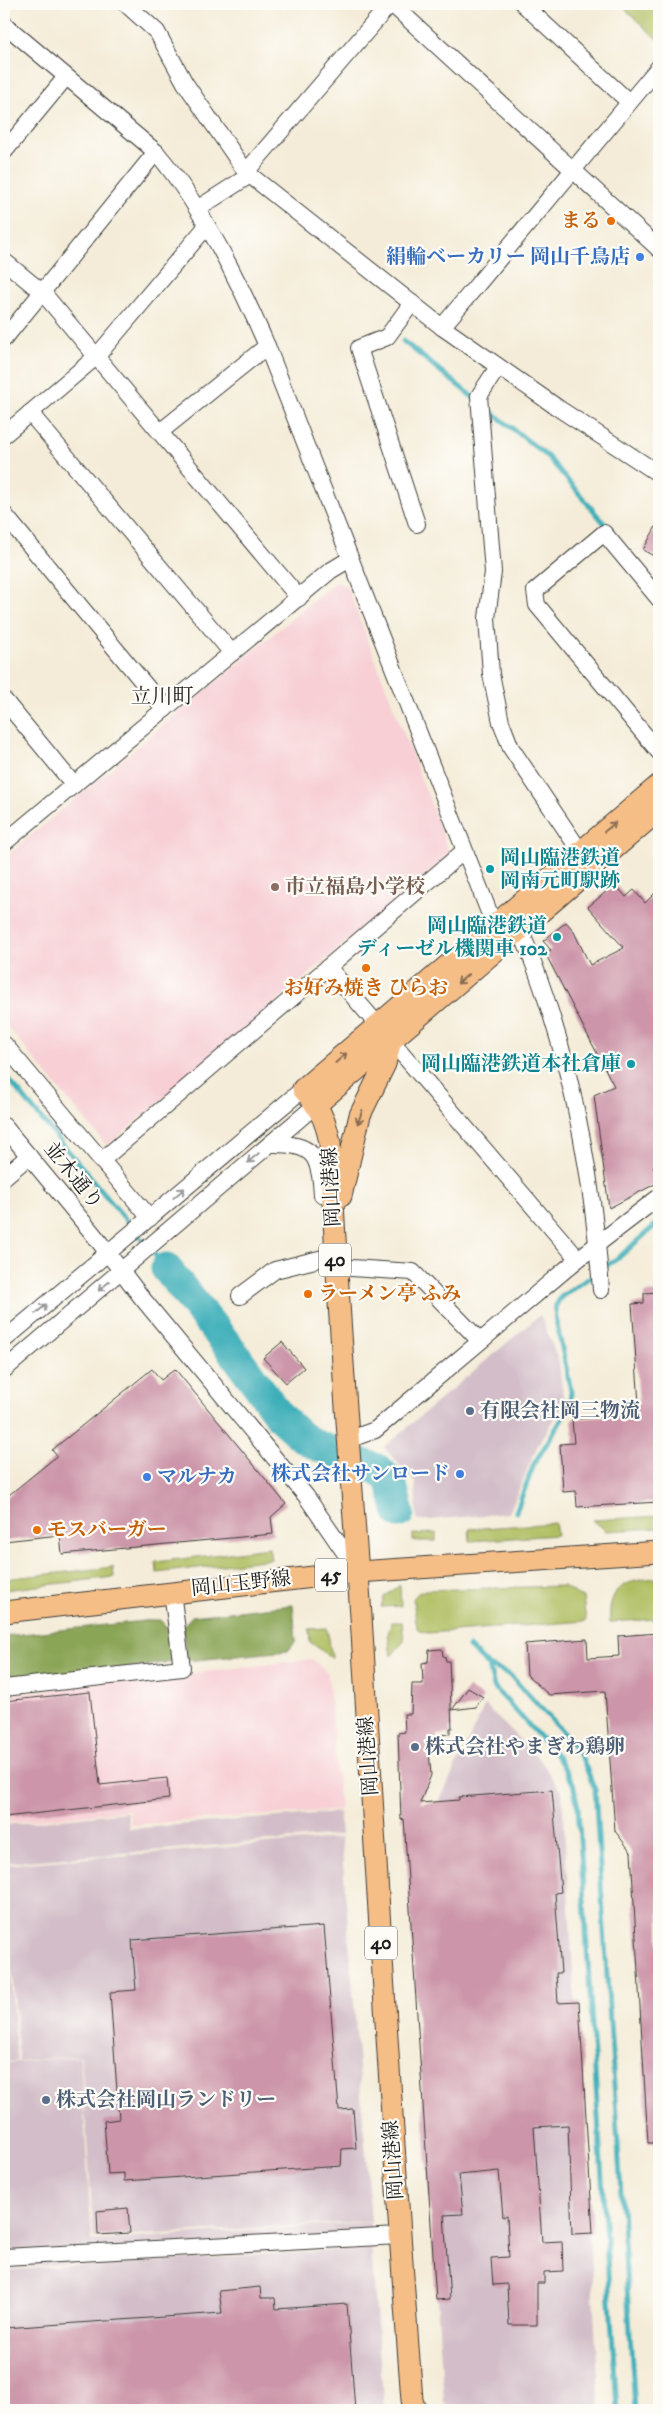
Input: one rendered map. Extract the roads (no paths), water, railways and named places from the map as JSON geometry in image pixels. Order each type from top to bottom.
[{"type":"main road","points":[[385,1032],[502,945],[516,920],[586,860],[659,785]]},
{"type":"main road","points":[[586,860],[659,810]]},
{"type":"main road","points":[[310,1096],[385,1032],[494,926],[516,920]]},
{"type":"main road","name":"40","points":[[334,1233],[351,1146],[360,1115],[384,1064],[385,1032]]},
{"type":"main road","name":"岡山港線","points":[[310,1096],[327,1125],[330,1143],[335,1261],[358,1572],[399,2236],[412,2400],[415,2410]]},
{"type":"main road","name":"岡山玉野線","points":[[4,1612],[358,1572],[659,1552]]},
{"type":"street","points":[[126,4],[157,32],[185,83],[248,173],[442,327],[498,367],[659,474]]},
{"type":"street","points":[[524,4],[629,102]]},
{"type":"street","points":[[197,209],[248,173],[395,5],[659,249]]},
{"type":"street","points":[[4,24],[156,152],[173,172],[197,209],[252,310],[502,945]]},
{"type":"street","points":[[442,327],[659,67]]},
{"type":"street","points":[[4,152],[66,77]]},
{"type":"street","points":[[4,339],[156,152]]},
{"type":"street","points":[[4,435],[97,356],[206,227]]},
{"type":"street","points":[[4,261],[43,293],[299,598]]},
{"type":"street","points":[[412,303],[387,337],[359,348],[417,524]]},
{"type":"street","points":[[160,432],[267,346]]},
{"type":"street","points":[[498,367],[479,403],[492,572],[487,618],[491,674],[501,722],[511,748],[586,860]]},
{"type":"street","points":[[30,414],[232,653]]},
{"type":"street","points":[[4,514],[165,709]]},
{"type":"street","points":[[659,599],[604,533],[535,592],[537,605],[659,752]]},
{"type":"street","points":[[4,843],[330,572],[350,559]]},
{"type":"street","points":[[4,700],[74,785]]},
{"type":"street","points":[[101,1161],[464,852]]},
{"type":"street","points":[[516,920],[554,1021],[566,1063],[589,1171],[601,1290]]},
{"type":"street","points":[[328,967],[578,1259]]},
{"type":"street","points":[[4,1044],[101,1161],[146,1222]]},
{"type":"street","points":[[4,1370],[270,1144],[310,1096]]},
{"type":"street","points":[[4,1340],[127,1237],[310,1096]]},
{"type":"street","name":"並木通り","points":[[4,1126],[121,1272],[306,1496],[358,1572]]},
{"type":"street","points":[[270,1144],[285,1144],[300,1148],[312,1154],[317,1160],[321,1169],[322,1202],[334,1233]]},
{"type":"street","points":[[4,1177],[29,1156]]},
{"type":"street","points":[[348,1440],[375,1430],[578,1259],[598,1251],[659,1197]]},
{"type":"street","points":[[240,1296],[275,1270],[335,1261],[413,1272],[480,1341]]},
{"type":"street","points":[[4,1688],[182,1668],[172,1592]]},
{"type":"street","points":[[4,2257],[399,2236]]},
{"type":"waterway","points":[[403,341],[475,399]]},
{"type":"waterway","points":[[483,405],[548,457],[610,530]]},
{"type":"waterway","points":[[654,863],[659,873]]},
{"type":"waterway","points":[[4,1074],[166,1268]]},
{"type":"waterway","points":[[516,1512],[534,1464],[570,1406],[571,1391],[555,1307],[561,1297],[618,1258],[659,1222]]},
{"type":"waterway","points":[[166,1268],[234,1353],[281,1418],[302,1437],[318,1446],[379,1470],[391,1482],[399,1513]]},
{"type":"waterway","points":[[469,1647],[489,1666],[494,1687],[557,1756],[573,1783],[578,1808],[617,2410]]},
{"type":"waterway","points":[[489,1666],[509,1674],[564,1733],[583,1760],[595,1790],[635,2410]]},
{"type":"place","name":"まる","points":[[611,221]]},
{"type":"place","name":"絹輪ベーカリー 岡山千鳥店","points":[[640,257]]},
{"type":"place","name":"岡山臨港鉄道 岡南元町駅跡","points":[[490,869]]},
{"type":"place","name":"市立福島小学校","points":[[275,887]]},
{"type":"place","name":"岡山臨港鉄道 ディーゼル機関車 102","points":[[557,937]]},
{"type":"place","name":"お好み焼き ひらお","points":[[366,968]]},
{"type":"place","name":"岡山臨港鉄道本社倉庫","points":[[631,1064]]},
{"type":"place","name":"ラーメン亭 ふみ","points":[[308,1294]]},
{"type":"place","name":"有限会社岡三物流","points":[[470,1411]]},
{"type":"place","name":"株式会社サンロード","points":[[460,1474]]},
{"type":"place","name":"マルナカ","points":[[147,1477]]},
{"type":"place","name":"モスバーガー","points":[[37,1530]]},
{"type":"place","name":"株式会社やまぎわ鶏卵","points":[[415,1747]]},
{"type":"place","name":"株式会社岡山ランドリー","points":[[46,2100]]},
{"type":"district","name":"立川町","points":[[162,697]]}]
